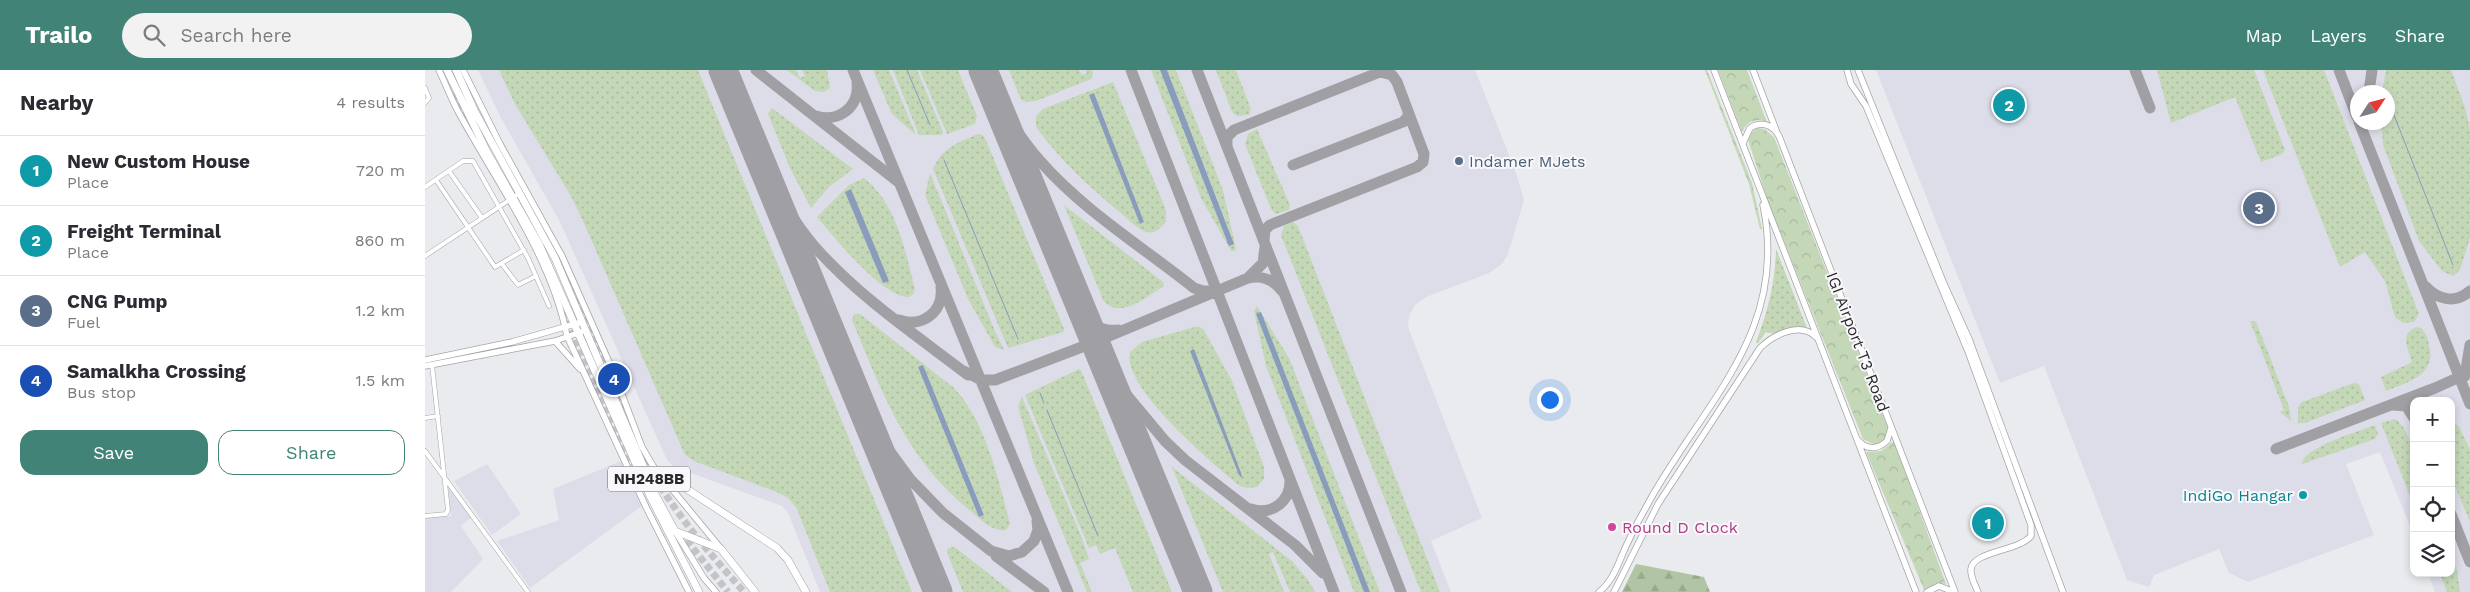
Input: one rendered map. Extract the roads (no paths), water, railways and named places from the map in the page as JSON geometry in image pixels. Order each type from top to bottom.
[{"type":"highway","name":"NH248BB","points":[[447,70],[510,198],[539,244],[577,334],[651,498],[699,592]]},
{"type":"highway","name":"NH248BB","points":[[456,70],[475,112],[555,258],[656,496],[675,531]]},
{"type":"highway","points":[[676,482],[745,525],[777,548],[788,560],[807,592]]},
{"type":"highway","points":[[675,531],[723,552],[755,592]]},
{"type":"main road","points":[[439,70],[458,113],[510,198],[531,241],[563,316],[567,336],[646,507],[689,592]]},
{"type":"main road","points":[[463,70],[500,144],[562,256],[613,371],[642,447],[653,466],[723,552]]},
{"type":"main road","points":[[1714,70],[1916,592]]},
{"type":"main road","points":[[1753,70],[1779,136]]},
{"type":"main road","points":[[1847,70],[1851,84],[1861,98],[1969,354],[2031,525],[2031,536],[2021,545],[1978,558],[1973,564],[1971,571],[1978,592]]},
{"type":"main road","points":[[1857,70],[1861,98]]},
{"type":"main road","points":[[1857,70],[1944,284],[1969,338],[2063,592]]},
{"type":"main road","points":[[1745,150],[1744,138],[1746,133],[1755,125],[1760,124],[1771,127],[1779,136]]},
{"type":"main road","name":"IGI Airport T3 Road","points":[[1779,136],[1954,592]]},
{"type":"main road","points":[[1599,592],[1610,580],[1650,500],[1737,364],[1753,332],[1763,300],[1769,261],[1767,223],[1759,188]]},
{"type":"main road","points":[[425,360],[512,342],[582,322]]},
{"type":"main road","points":[[425,366],[555,341],[585,330]]},
{"type":"main road","points":[[1614,592],[1658,504],[1760,348],[1787,332],[1799,330],[1808,331],[1819,342]]},
{"type":"main road","points":[[555,341],[589,381]]},
{"type":"main road","points":[[1856,437],[1864,446],[1877,448],[1882,446],[1890,436],[1890,424]]},
{"type":"main road","points":[[675,531],[704,578],[716,592]]},
{"type":"main road","points":[[1927,592],[1939,586],[1954,592]]},
{"type":"street","points":[[425,88],[429,98],[425,104]]},
{"type":"street","points":[[425,187],[463,161],[472,160],[524,250],[549,306]]},
{"type":"street","points":[[449,171],[482,218]]},
{"type":"street","points":[[436,180],[495,267],[524,250]]},
{"type":"street","points":[[425,256],[520,192]]},
{"type":"street","points":[[502,264],[518,285],[537,276]]},
{"type":"street","points":[[425,516],[448,512],[432,365]]},
{"type":"street","points":[[425,418],[438,416]]},
{"type":"street","points":[[425,451],[528,592]]},
{"type":"water","points":[[1160,70],[1167,70],[1234,244],[1229,246]]},
{"type":"water","points":[[1094,93],[1144,222],[1140,224],[1089,95]]},
{"type":"water","points":[[851,189],[889,281],[883,283],[845,192]]},
{"type":"water","points":[[1261,312],[1370,592],[1364,592],[1256,314]]},
{"type":"water","points":[[1194,349],[1242,478],[1239,475],[1190,351]]},
{"type":"water","points":[[923,365],[984,515],[979,517],[918,367]]},
{"type":"waterway","points":[[907,70],[930,125]]},
{"type":"waterway","points":[[2395,118],[2453,265]]},
{"type":"waterway","points":[[944,160],[1018,339]]},
{"type":"waterway","points":[[1040,393],[1044,403]]},
{"type":"waterway","points":[[1047,410],[1098,536]]},
{"type":"tunnel","points":[[455,93],[477,137]]},
{"type":"tunnel","points":[[540,223],[557,256]]},
{"type":"tunnel","points":[[567,279],[634,432]]},
{"type":"tunnel","points":[[559,301],[634,472],[644,486]]},
{"type":"tunnel","points":[[641,449],[661,488],[701,542],[744,592]]},
{"type":"tunnel","points":[[658,471],[676,482]]},
{"type":"tunnel","points":[[680,532],[728,592]]},
{"type":"place","name":"Freight Terminal","points":[[2009,105]]},
{"type":"place","name":"Indamer MJets","points":[[1459,161]]},
{"type":"place","name":"CNG Pump","points":[[2259,208]]},
{"type":"place","name":"Samalkha Crossing","points":[[614,379]]},
{"type":"place","name":"IndiGo Hangar","points":[[2303,495]]},
{"type":"place","name":"New Custom House","points":[[1988,523]]},
{"type":"place","name":"Round D Clock","points":[[1612,527]]}]
